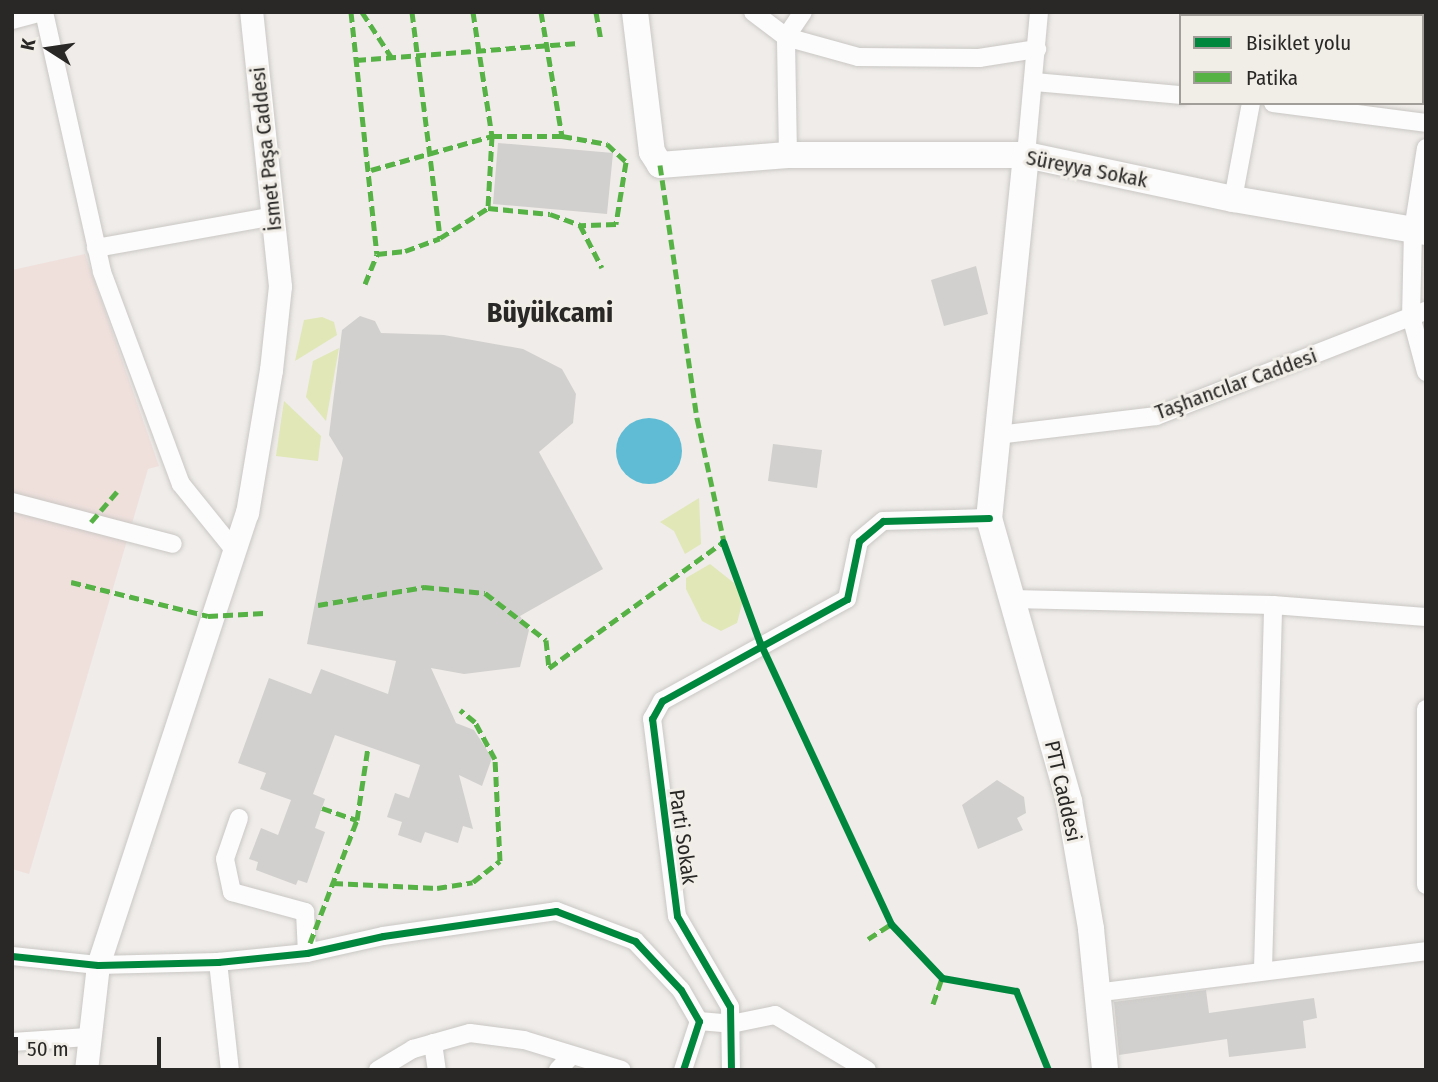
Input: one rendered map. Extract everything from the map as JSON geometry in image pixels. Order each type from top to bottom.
[{"type":"main road","name":"İsmet Paşa Caddesi","points":[[86,1070],[98,965],[235,551],[267,396],[280,286],[251,12]]},
{"type":"main road","name":"Süreyya Sokak","points":[[635,12],[652,152],[660,164],[788,155],[1026,155],[1233,200],[1420,231]]},
{"type":"main road","points":[[989,518],[1026,155]]},
{"type":"main road","name":"PTT Caddesi","points":[[989,518],[1069,801],[1091,929],[1095,993],[1105,1070]]},
{"type":"street","points":[[12,20],[43,12],[72,125],[96,248],[181,484],[235,551]]},
{"type":"street","points":[[753,12],[786,37],[858,57],[896,61],[1037,49]]},
{"type":"street","points":[[788,155],[786,37],[803,12]]},
{"type":"street","points":[[1026,155],[1040,12]]},
{"type":"street","points":[[1035,82],[1179,96]]},
{"type":"street","points":[[1233,200],[1251,105]]},
{"type":"street","points":[[1288,105],[1426,123]]},
{"type":"street","points":[[1426,148],[1418,314],[1426,372]]},
{"type":"street","points":[[96,248],[273,216]]},
{"type":"street","name":"Taşhancılar Caddesi","points":[[997,435],[1156,416],[1418,314]]},
{"type":"street","points":[[12,502],[173,544]]},
{"type":"street","name":"Parti Sokak","points":[[731,1016],[677,916],[652,719],[662,701],[847,599],[859,541],[883,522],[989,518]]},
{"type":"street","points":[[1012,599],[1273,605],[1426,617]]},
{"type":"street","points":[[1263,969],[1273,605]]},
{"type":"street","points":[[1426,709],[1426,886]]},
{"type":"street","points":[[239,818],[225,859],[232,892],[305,912],[307,953]]},
{"type":"street","points":[[12,956],[98,965],[218,962],[307,953],[383,936],[556,911],[635,941],[681,990],[699,1021],[683,1070]]},
{"type":"street","points":[[1095,993],[1263,969],[1426,951]]},
{"type":"street","points":[[218,962],[230,1070]]},
{"type":"street","points":[[699,1021],[731,1016],[775,1015],[867,1070]]},
{"type":"street","points":[[731,1016],[735,1066]]},
{"type":"street","points":[[378,1070],[433,1043],[470,1033],[524,1040],[571,1063],[622,1070]]},
{"type":"street","points":[[12,1042],[88,1037]]},
{"type":"street","points":[[433,1043],[437,1070]]},
{"type":"street","points":[[558,1070],[571,1063]]},
{"type":"shaded area","points":[[85,254],[159,466],[148,469],[29,874],[12,869],[12,270]]},
{"type":"green space","points":[[322,317],[334,322],[337,335],[295,361],[304,320]]},
{"type":"green space","points":[[339,348],[326,421],[306,397],[313,361]]},
{"type":"green space","points":[[284,401],[321,436],[318,461],[276,456]]},
{"type":"green space","points":[[699,498],[701,544],[685,554],[674,531],[660,522]]},
{"type":"green space","points":[[710,564],[734,583],[743,600],[737,623],[721,631],[702,621],[686,589],[686,578]]},
{"type":"water","points":[[649,418],[662,421],[672,428],[679,438],[682,451],[679,464],[672,474],[662,481],[649,484],[636,481],[626,474],[619,464],[616,451],[619,438],[626,428],[636,421]]},
{"type":"building","points":[[498,143],[613,153],[607,214],[493,204]]},
{"type":"building","points":[[976,266],[988,314],[944,326],[931,280]]},
{"type":"building","points":[[360,316],[375,321],[381,333],[444,335],[523,349],[562,369],[576,394],[573,423],[539,452],[603,569],[520,616],[529,630],[520,667],[464,674],[431,668],[456,723],[474,730],[492,758],[482,786],[459,775],[473,829],[463,826],[458,843],[425,832],[421,843],[398,835],[402,822],[387,817],[395,793],[409,798],[420,765],[335,735],[313,794],[325,799],[315,828],[325,832],[307,883],[298,880],[296,885],[256,870],[258,862],[249,859],[261,828],[278,835],[291,800],[260,789],[266,773],[238,763],[269,678],[311,694],[321,669],[388,694],[396,661],[307,644],[343,458],[329,435],[342,330]]},
{"type":"building","points":[[773,444],[822,450],[817,488],[768,481]]},
{"type":"building","points":[[997,780],[1024,797],[1026,813],[1017,818],[1023,830],[978,849],[962,805]]},
{"type":"building","points":[[1206,990],[1209,1013],[1314,998],[1317,1018],[1303,1021],[1306,1048],[1229,1057],[1227,1039],[1119,1055],[1114,1002]]},
{"type":"marked path","points":[[351,12],[377,254]]},
{"type":"marked path","points":[[362,12],[392,58]]},
{"type":"marked path","points":[[412,12],[440,238]]},
{"type":"marked path","points":[[473,12],[492,136],[488,208]]},
{"type":"marked path","points":[[541,12],[562,136],[607,144],[626,162],[616,224],[580,225]]},
{"type":"marked path","points":[[596,12],[601,40]]},
{"type":"marked path","points":[[356,60],[578,43]]},
{"type":"marked path","points":[[371,170],[492,136],[562,136]]},
{"type":"marked path","points":[[660,165],[697,418],[725,546]]},
{"type":"marked path","points":[[365,284],[377,254],[405,251],[440,238],[488,208],[550,214],[580,225],[602,268]]},
{"type":"marked path","points":[[91,522],[120,488]]},
{"type":"marked path","points":[[318,605],[424,587],[485,593],[546,640],[549,668],[723,542]]},
{"type":"marked path","points":[[71,582],[208,616],[264,613]]},
{"type":"marked path","points":[[333,883],[437,888],[473,882],[500,861],[495,759],[475,722],[460,710]]},
{"type":"marked path","points":[[310,943],[357,820],[368,747]]},
{"type":"marked path","points":[[322,808],[357,820]]},
{"type":"marked path","points":[[868,939],[891,924]]},
{"type":"marked path","points":[[933,1004],[942,978]]},
{"type":"cycle path","points":[[731,1070],[730,1007],[677,916],[652,719],[662,701],[847,599],[859,541],[883,521],[989,518]]},
{"type":"cycle path","points":[[723,542],[760,643],[891,924],[942,978],[1016,991],[1048,1070]]},
{"type":"cycle path","points":[[12,956],[98,965],[218,962],[307,953],[383,936],[556,911],[635,941],[681,990],[699,1021],[683,1070]]},
{"type":"district","name":"Büyükcami","points":[[550,313]]}]
